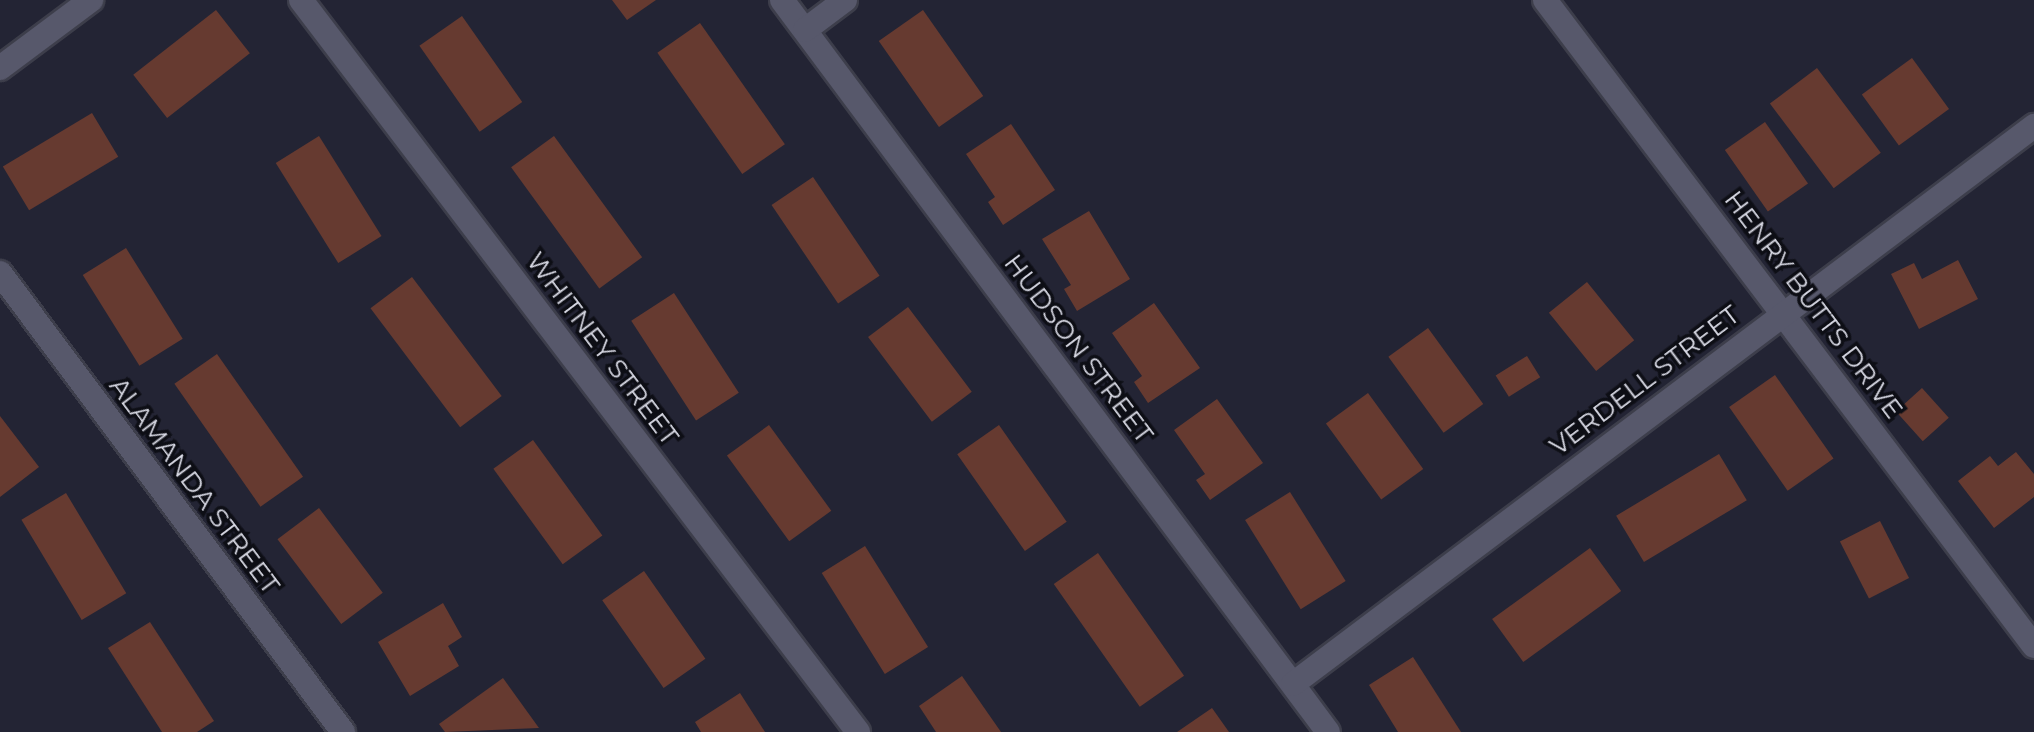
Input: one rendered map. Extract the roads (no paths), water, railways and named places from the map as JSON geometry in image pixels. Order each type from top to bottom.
[{"type":"street","points":[[0,68],[91,0]]},
{"type":"street","name":"WHITNEY STREET","points":[[301,0],[858,732]]},
{"type":"street","name":"HUDSON STREET","points":[[782,0],[1328,732]]},
{"type":"street","points":[[805,30],[845,0]]},
{"type":"street","name":"HENRY BUTTS DRIVE","points":[[1545,0],[1784,311],[2034,646]]},
{"type":"street","name":"VERDELL STREET","points":[[1293,684],[1784,311],[2034,126]]},
{"type":"street","name":"ALAMANDA STREET","points":[[0,273],[343,732]]}]
